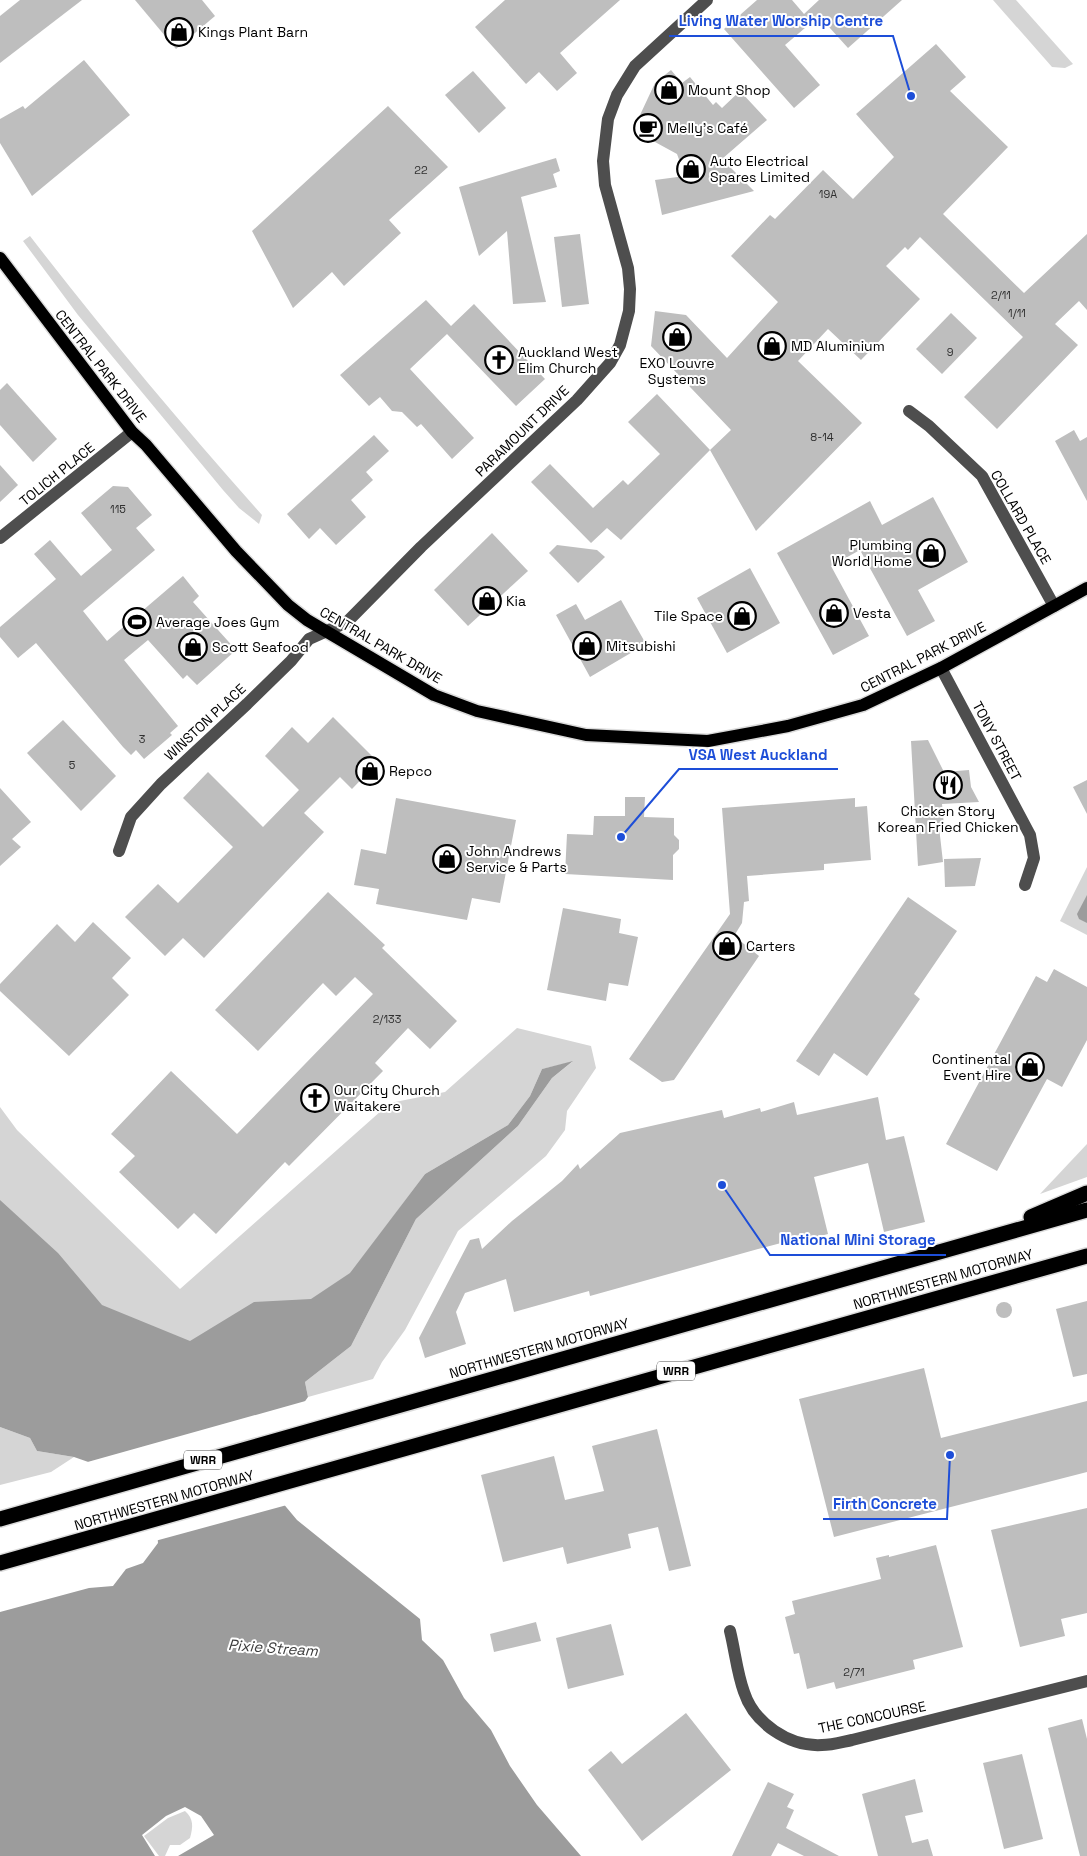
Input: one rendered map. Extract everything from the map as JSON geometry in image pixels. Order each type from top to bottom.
[{"type":"highway","points":[[970,1243],[1087,1193]]},
{"type":"highway","name":"NORTHWESTERN MOTORWAY","points":[[0,1519],[1087,1210]]},
{"type":"highway","name":"NORTHWESTERN MOTORWAY","points":[[0,1563],[1087,1256]]},
{"type":"main road","name":"CENTRAL PARK DRIVE","points":[[0,258],[132,432],[146,445],[236,551],[288,605],[307,620],[328,630],[434,694],[493,715],[586,735],[708,741],[788,726],[863,705],[941,668],[1087,588]]},
{"type":"street","name":"PARAMOUNT DRIVE","points":[[328,630],[347,622],[421,547],[578,400],[610,363],[620,345],[629,311],[630,289],[628,268],[605,185],[603,154],[608,119],[617,95],[635,66],[707,0]]},
{"type":"street","name":"COLLARD PLACE","points":[[909,411],[929,426],[982,476],[1054,606]]},
{"type":"street","name":"TOLICH PLACE","points":[[0,538],[132,432]]},
{"type":"street","name":"WINSTON PLACE","points":[[120,851],[131,817],[161,784],[247,704],[309,639],[328,630]]},
{"type":"street","name":"TONY STREET","points":[[941,668],[1030,835],[1034,858],[1025,885]]},
{"type":"street","name":"THE CONCOURSE","points":[[730,1632],[744,1692],[755,1713],[777,1733],[798,1743],[811,1745],[852,1740],[1087,1681]]},
{"type":"shaded area","points":[[993,0],[1016,0],[1073,64],[1065,68],[1052,67]]},
{"type":"shaded area","points":[[30,236],[143,377],[262,515],[259,524],[239,508],[223,490],[78,315],[23,241]]},
{"type":"shaded area","points":[[1087,867],[1087,935],[1060,921]]},
{"type":"shaded area","points":[[517,1028],[591,1046],[596,1068],[567,1111],[565,1130],[546,1156],[458,1231],[405,1330],[382,1362],[373,1379],[308,1397],[305,1382],[351,1346],[416,1219],[518,1126],[552,1078],[572,1062],[542,1069],[530,1096],[508,1125],[425,1174],[351,1273],[290,1348],[0,1333],[0,1107],[17,1130],[180,1289],[390,1103],[445,1092]]},
{"type":"shaded area","points":[[1087,1144],[1087,1177],[1040,1194]]},
{"type":"shaded area","points":[[0,1427],[30,1438],[37,1451],[74,1457],[51,1472],[0,1485]]},
{"type":"shaded area","points":[[185,1811],[192,1823],[190,1838],[180,1845],[170,1845],[165,1856],[159,1856],[144,1836],[168,1818]]},
{"type":"water","points":[[1087,895],[1087,923],[1079,919],[1077,914]]},
{"type":"water","name":"Pixie Stream","points":[[573,1061],[552,1078],[518,1126],[416,1219],[351,1346],[305,1382],[308,1397],[256,1471],[297,1520],[420,1619],[422,1640],[443,1660],[464,1698],[491,1730],[510,1766],[537,1805],[581,1856],[178,1856],[214,1835],[201,1816],[185,1807],[166,1816],[142,1835],[155,1856],[0,1856],[0,1612],[89,1588],[113,1586],[126,1569],[143,1563],[158,1543],[155,1507],[120,1473],[74,1457],[37,1451],[30,1438],[0,1427],[0,1200],[58,1253],[102,1305],[190,1341],[254,1302],[311,1299],[350,1273],[425,1174],[508,1125],[530,1096],[542,1069]]},
{"type":"pier","points":[[309,1400],[259,1470],[287,1505],[155,1541],[153,1509],[119,1475],[84,1463]]},
{"type":"building","points":[[20,0],[82,0],[0,63],[0,16]]},
{"type":"building","name":"Kings Plant Barn","points":[[135,0],[202,0],[215,16],[176,49]]},
{"type":"building","points":[[505,0],[620,0],[560,53],[577,73],[557,91],[539,72],[526,84],[475,27]]},
{"type":"building","points":[[757,0],[792,0],[804,14],[819,0],[902,0],[848,48],[819,16],[785,45],[820,85],[794,108],[724,29]]},
{"type":"building","points":[[936,44],[966,77],[950,91],[1008,147],[943,214],[1024,293],[1087,234],[1087,310],[1079,301],[1055,324],[1078,345],[997,429],[964,397],[1023,337],[920,237],[908,250],[905,247],[886,266],[920,299],[861,360],[828,329],[798,361],[862,423],[756,531],[710,450],[731,430],[651,346],[655,311],[686,315],[727,358],[778,302],[731,256],[770,215],[775,219],[823,170],[853,199],[894,157],[856,114]]},
{"type":"building","points":[[84,60],[130,115],[32,196],[0,143],[0,119],[23,106],[25,109]]},
{"type":"building","points":[[671,70],[682,83],[690,77],[713,105],[716,102],[722,108],[740,91],[767,120],[722,159],[754,191],[662,215],[655,180],[685,176],[677,154],[633,130],[655,83]]},
{"type":"building","points":[[473,71],[506,108],[479,133],[445,95]]},
{"type":"building","points":[[388,106],[448,167],[389,220],[401,233],[344,286],[332,272],[293,308],[252,231]]},
{"type":"building","points":[[556,158],[560,171],[553,174],[557,187],[521,197],[546,302],[513,304],[507,231],[479,256],[459,187]]},
{"type":"building","points":[[580,234],[589,304],[562,307],[554,237]]},
{"type":"building","points":[[426,300],[451,326],[474,304],[545,379],[516,406],[447,334],[410,369],[474,438],[452,459],[421,424],[417,427],[402,412],[392,411],[380,397],[369,406],[340,375]]},
{"type":"building","points":[[951,313],[977,338],[942,374],[916,349]]},
{"type":"building","points":[[7,383],[57,439],[33,462],[0,425],[0,390]]},
{"type":"building","points":[[657,394],[710,450],[621,540],[607,528],[591,543],[531,482],[550,464],[593,508],[623,480],[628,485],[660,454],[628,422]]},
{"type":"building","points":[[1074,430],[1080,441],[1087,437],[1087,501],[1055,441]]},
{"type":"building","points":[[374,435],[389,451],[366,472],[373,480],[351,500],[366,517],[336,545],[320,528],[309,539],[287,514]]},
{"type":"building","points":[[0,465],[18,485],[0,502]]},
{"type":"building","points":[[113,486],[128,487],[152,515],[136,528],[155,550],[83,611],[107,641],[183,576],[199,596],[193,602],[236,650],[197,685],[187,675],[183,679],[148,640],[124,660],[178,726],[170,733],[172,735],[144,759],[136,750],[131,755],[123,747],[36,643],[18,658],[0,637],[0,627],[56,579],[34,554],[50,540],[81,576],[112,550],[81,513]]},
{"type":"building","points":[[933,497],[968,562],[918,590],[935,621],[907,636],[860,550],[831,566],[869,636],[833,655],[777,553],[870,501],[882,525]]},
{"type":"building","points":[[492,533],[528,571],[468,626],[434,590]]},
{"type":"building","points":[[557,545],[597,550],[605,557],[578,583],[549,553]]},
{"type":"building","points":[[750,568],[780,623],[727,653],[697,598]]},
{"type":"building","points":[[621,600],[646,644],[590,677],[556,615],[576,604],[585,620]]},
{"type":"building","points":[[333,717],[378,762],[352,789],[340,777],[304,813],[324,832],[204,958],[183,938],[165,956],[125,917],[158,884],[178,903],[233,847],[183,798],[208,772],[263,827],[299,790],[265,756],[292,727],[308,743]]},
{"type":"building","points":[[63,720],[116,776],[81,811],[27,753]]},
{"type":"building","points":[[928,740],[944,772],[969,770],[971,787],[979,802],[942,804],[944,826],[939,827],[943,862],[918,866],[911,741]]},
{"type":"building","points":[[1087,780],[1087,814],[1073,787]]},
{"type":"building","points":[[0,788],[31,822],[12,839],[21,847],[0,866]]},
{"type":"building","points":[[625,797],[645,797],[644,817],[674,818],[674,835],[679,840],[679,849],[673,855],[673,880],[565,874],[567,834],[593,835],[594,816],[625,816]]},
{"type":"building","name":"John Andrews Service & Parts","points":[[396,798],[516,820],[500,903],[472,898],[467,920],[376,904],[379,889],[354,885],[361,849],[386,854]]},
{"type":"building","name":"Carters","points":[[855,798],[855,807],[867,806],[871,860],[824,864],[824,870],[747,876],[749,901],[744,902],[742,923],[734,936],[759,956],[674,1080],[662,1082],[629,1059],[730,914],[722,808]]},
{"type":"building","points":[[981,858],[975,886],[945,887],[944,859]]},
{"type":"building","points":[[328,892],[385,945],[382,948],[457,1021],[430,1049],[408,1028],[375,1063],[383,1071],[289,1166],[285,1162],[216,1234],[194,1213],[178,1229],[119,1172],[135,1156],[111,1134],[171,1071],[237,1134],[373,994],[355,977],[336,996],[323,983],[258,1051],[215,1010]]},
{"type":"building","points":[[908,897],[957,931],[914,994],[920,999],[867,1076],[834,1053],[819,1076],[796,1061]]},
{"type":"building","points":[[563,908],[621,919],[619,933],[638,937],[628,986],[609,983],[606,1001],[547,990]]},
{"type":"building","points":[[93,922],[131,958],[112,978],[129,995],[69,1056],[0,991],[0,984],[57,924],[75,942]]},
{"type":"building","name":"Continental Event Hire","points":[[1054,969],[1087,987],[1087,1040],[1062,1087],[1047,1079],[997,1171],[946,1144],[1036,976],[1047,982]]},
{"type":"building","points":[[878,1097],[886,1140],[904,1136],[925,1222],[884,1232],[868,1163],[814,1177],[828,1234],[805,1240],[804,1237],[590,1296],[589,1291],[514,1312],[506,1279],[465,1293],[456,1312],[466,1344],[425,1358],[419,1338],[470,1240],[479,1238],[482,1249],[512,1221],[562,1181],[578,1164],[580,1169],[620,1133],[722,1110],[724,1118],[760,1108],[761,1112],[794,1102],[797,1115]]},
{"type":"building","points":[[1087,1301],[1087,1374],[1073,1377],[1056,1309]]},
{"type":"building","points":[[1004,1302],[1010,1304],[1012,1310],[1010,1316],[1004,1318],[998,1316],[996,1310],[998,1304]]},
{"type":"building","points":[[924,1368],[941,1438],[1087,1401],[1087,1472],[834,1537],[799,1399]]},
{"type":"building","points":[[657,1429],[691,1566],[669,1571],[658,1527],[628,1534],[631,1548],[567,1564],[563,1547],[503,1562],[481,1475],[554,1456],[565,1500],[604,1491],[592,1446]]},
{"type":"building","points":[[1087,1508],[1087,1613],[1061,1619],[1065,1636],[1020,1647],[991,1530]]},
{"type":"building","points":[[936,1545],[963,1647],[913,1660],[915,1669],[836,1689],[834,1682],[807,1689],[799,1653],[794,1654],[785,1617],[795,1614],[792,1601],[881,1579],[876,1558],[889,1555],[889,1557]]},
{"type":"building","points":[[536,1622],[541,1641],[494,1652],[490,1634]]},
{"type":"building","points":[[611,1624],[624,1675],[568,1689],[556,1638]]},
{"type":"building","points":[[686,1713],[731,1770],[642,1841],[588,1770],[611,1751],[622,1764]]},
{"type":"building","points":[[1082,1719],[1087,1739],[1087,1856],[1080,1856],[1048,1728]]},
{"type":"building","points":[[1022,1754],[1043,1839],[1004,1849],[983,1763]]},
{"type":"building","points":[[915,1779],[923,1812],[905,1816],[912,1843],[928,1839],[933,1856],[878,1856],[862,1794]]},
{"type":"building","points":[[768,1782],[794,1794],[787,1807],[794,1810],[786,1828],[839,1856],[804,1856],[778,1843],[771,1856],[732,1856]]},
{"type":"place","name":"Kings Plant Barn","points":[[179,32]]},
{"type":"place","name":"Mount Shop","points":[[669,90]]},
{"type":"place","name":"Living Water Worship Centre","points":[[911,96]]},
{"type":"place","name":"Melly's Café","points":[[648,128]]},
{"type":"place","name":"Auto Electrical Spares Limited","points":[[691,169]]},
{"type":"place","name":"EXO Louvre Systems","points":[[677,337]]},
{"type":"place","name":"MD Aluminium","points":[[772,346]]},
{"type":"place","name":"Auckland West Elim Church","points":[[499,360]]},
{"type":"place","name":"Plumbing World Home","points":[[931,553]]},
{"type":"place","name":"Kia","points":[[487,601]]},
{"type":"place","name":"Vesta","points":[[834,613]]},
{"type":"place","name":"Tile Space","points":[[742,616]]},
{"type":"place","name":"Average Joes Gym","points":[[137,622]]},
{"type":"place","name":"Mitsubishi","points":[[587,646]]},
{"type":"place","name":"Scott Seafood","points":[[193,647]]},
{"type":"place","name":"Repco","points":[[370,771]]},
{"type":"place","name":"Chicken Story Korean Fried Chicken","points":[[948,785]]},
{"type":"place","name":"VSA West Auckland","points":[[621,837]]},
{"type":"place","name":"John Andrews Service & Parts","points":[[447,859]]},
{"type":"place","name":"Carters","points":[[727,946]]},
{"type":"place","name":"Continental Event Hire","points":[[1030,1067]]},
{"type":"place","name":"Our City Church Waitakere","points":[[315,1098]]},
{"type":"place","name":"National Mini Storage","points":[[722,1185]]},
{"type":"place","name":"Firth Concrete","points":[[950,1455]]}]
